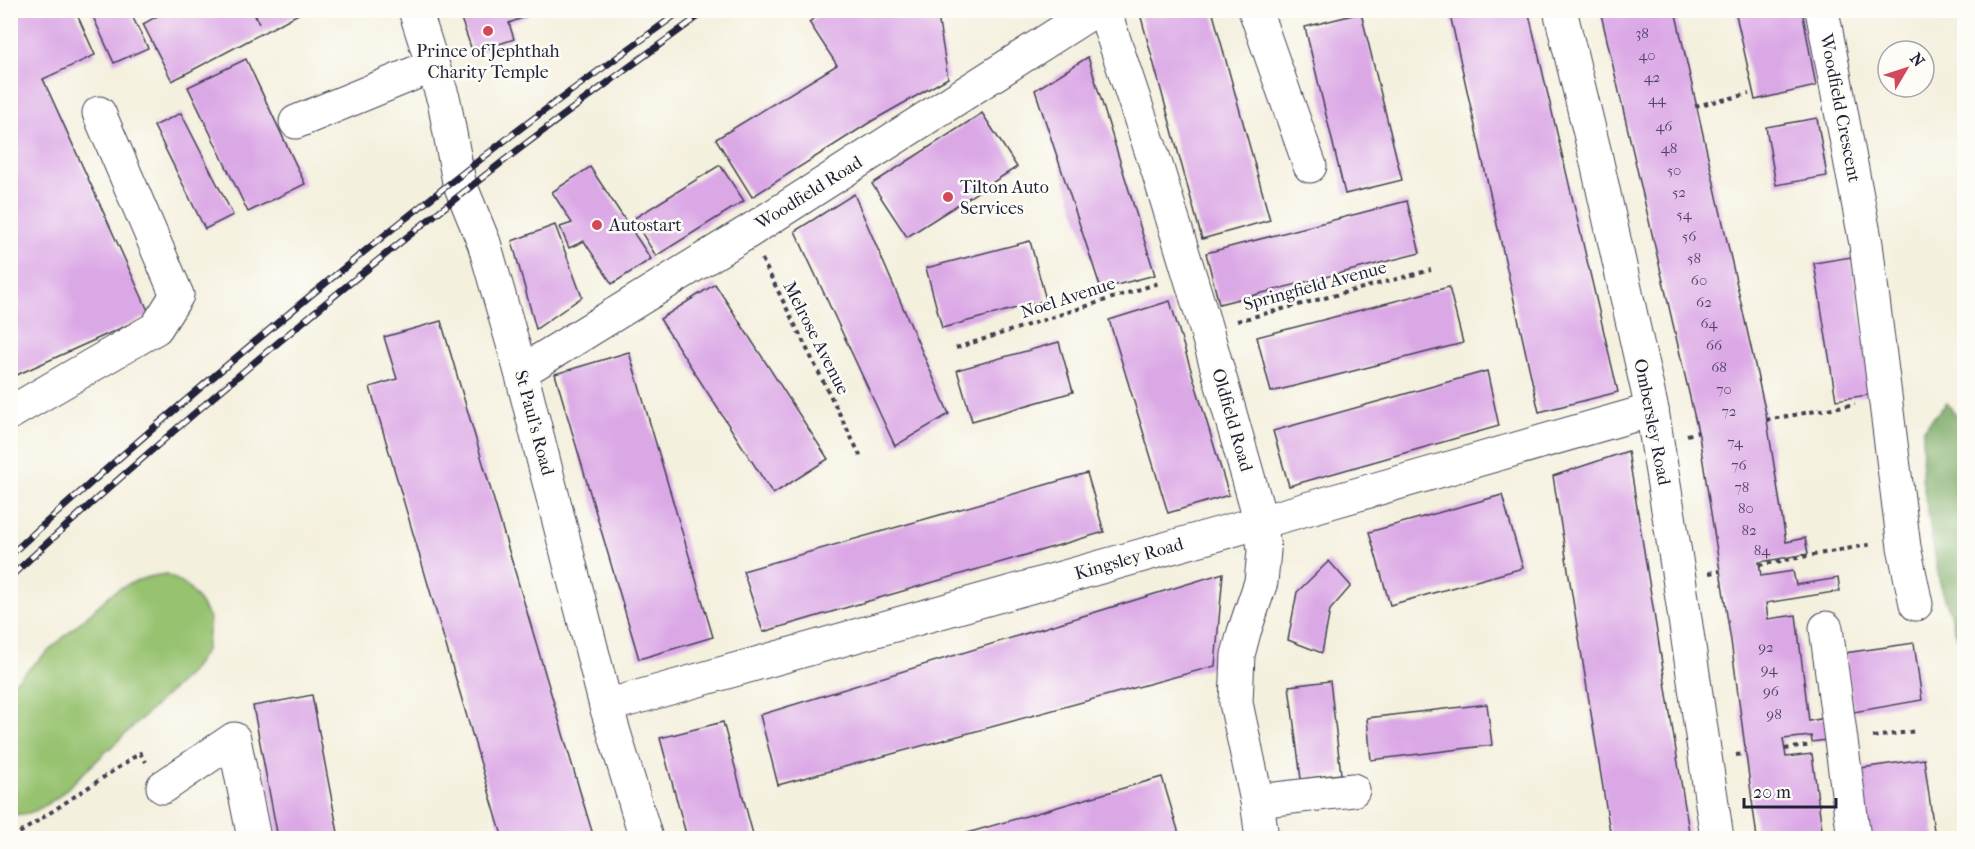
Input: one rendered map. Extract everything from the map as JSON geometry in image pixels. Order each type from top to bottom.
[{"type":"street","name":"St Paul's Road","points":[[415,10],[444,101],[459,182],[484,243],[521,372],[606,706],[646,838]]},
{"type":"street","name":"Woodfield Road","points":[[521,372],[748,232],[1095,10]]},
{"type":"street","name":"Oldfield Road","points":[[1104,10],[1158,171],[1261,522],[1264,551],[1261,582],[1238,655],[1236,703],[1257,801],[1262,838]]},
{"type":"street","points":[[1256,10],[1310,166]]},
{"type":"street","name":"Ombersley Road","points":[[1560,10],[1596,158],[1652,410],[1717,838]]},
{"type":"street","name":"Woodfield Crescent","points":[[1822,10],[1866,244],[1903,538],[1916,603]]},
{"type":"street","points":[[296,122],[432,66]]},
{"type":"street","points":[[10,413],[156,328],[177,295],[99,113]]},
{"type":"street","name":"Kingsley Road","points":[[606,706],[1652,410]]},
{"type":"street","points":[[1826,628],[1854,838]]},
{"type":"street","points":[[164,787],[234,740],[254,838]]},
{"type":"street","points":[[1257,801],[1353,790]]},
{"type":"path","points":[[1695,106],[1749,94]]},
{"type":"path","name":"Melrose Avenue","points":[[748,232],[861,457]]},
{"type":"path","name":"Springfield Avenue","points":[[1206,329],[1431,270]]},
{"type":"path","name":"Noel Avenue","points":[[956,348],[1188,273]]},
{"type":"path","points":[[1766,420],[1885,398]]},
{"type":"path","points":[[1759,565],[1903,538]]},
{"type":"path","points":[[1841,741],[1917,731]]},
{"type":"path","points":[[12,838],[140,753],[164,787]]},
{"type":"green space","points":[[1947,403],[1964,424],[1964,657],[1939,580],[1922,478],[1923,429]]},
{"type":"green space","points":[[167,574],[187,586],[210,619],[206,650],[191,672],[58,797],[30,813],[11,814],[11,685],[111,594],[138,580]]},
{"type":"building","points":[[10,10],[75,10],[95,55],[43,79],[150,315],[10,378]]},
{"type":"building","points":[[90,10],[129,10],[148,48],[114,63]]},
{"type":"building","points":[[168,10],[252,10],[259,24],[254,10],[306,10],[172,81],[143,24]]},
{"type":"building","name":"Prince of Jephthah Charity Temple","points":[[458,10],[528,10],[530,15],[509,23],[514,39],[473,53]]},
{"type":"building","points":[[826,10],[937,10],[948,78],[872,121],[752,197],[716,139],[837,65],[809,22]]},
{"type":"building","points":[[1139,10],[1212,10],[1270,220],[1202,239]]},
{"type":"building","points":[[1449,10],[1528,10],[1618,392],[1539,412]]},
{"type":"building","points":[[1600,10],[1675,10],[1766,414],[1786,542],[1805,538],[1808,554],[1759,562],[1761,576],[1793,571],[1796,585],[1838,578],[1840,591],[1766,603],[1768,619],[1796,615],[1809,721],[1831,717],[1834,739],[1812,742],[1811,736],[1783,739],[1786,757],[1812,754],[1823,838],[1757,838],[1731,641],[1699,436]]},
{"type":"building","points":[[1735,10],[1802,10],[1816,86],[1755,100]]},
{"type":"building","points":[[1361,13],[1402,180],[1345,194],[1305,27]]},
{"type":"building","points":[[1088,57],[1155,275],[1101,289],[1035,90]]},
{"type":"building","points":[[246,59],[305,184],[248,212],[188,87]]},
{"type":"building","points":[[181,113],[233,215],[205,229],[154,126]]},
{"type":"building","points":[[982,113],[1017,167],[907,237],[872,184]]},
{"type":"building","points":[[1817,118],[1827,176],[1776,185],[1766,127]]},
{"type":"building","points":[[720,165],[744,201],[656,256],[633,219]]},
{"type":"building","name":"Autostart","points":[[590,167],[651,259],[612,284],[584,241],[569,248],[560,227],[572,223],[552,192]]},
{"type":"building","points":[[854,194],[949,414],[895,446],[795,231]]},
{"type":"building","points":[[1407,201],[1420,253],[1219,304],[1206,253]]},
{"type":"building","points":[[555,225],[582,297],[536,329],[512,241]]},
{"type":"building","points":[[1030,241],[1046,300],[942,328],[926,268]]},
{"type":"building","points":[[1851,257],[1874,394],[1836,400],[1814,263]]},
{"type":"building","points":[[715,284],[828,459],[773,494],[660,319]]},
{"type":"building","points":[[1449,287],[1463,343],[1271,392],[1257,337]]},
{"type":"building","points":[[1170,301],[1229,495],[1168,513],[1109,320]]},
{"type":"building","points":[[441,321],[594,838],[503,838],[500,829],[370,387],[397,379],[384,337]]},
{"type":"building","points":[[1059,342],[1073,392],[972,421],[957,370]]},
{"type":"building","points":[[629,352],[713,637],[639,659],[555,374]]},
{"type":"building","points":[[1487,371],[1499,426],[1289,486],[1273,431]]},
{"type":"building","points":[[1628,451],[1690,838],[1611,838],[1553,476]]},
{"type":"building","points":[[1087,473],[1104,532],[763,632],[743,571]]},
{"type":"building","points":[[1502,495],[1523,568],[1390,605],[1369,532]]},
{"type":"building","points":[[1329,561],[1351,586],[1330,610],[1322,653],[1288,640],[1297,592]]},
{"type":"building","points":[[1223,573],[1215,666],[778,785],[760,715]]},
{"type":"building","points":[[1914,643],[1922,700],[1854,712],[1845,653]]},
{"type":"building","points":[[1330,681],[1341,774],[1301,779],[1289,686]]},
{"type":"building","points":[[312,695],[339,838],[278,838],[253,706]]},
{"type":"building","points":[[1487,704],[1492,745],[1371,760],[1367,718]]},
{"type":"building","points":[[723,722],[754,838],[687,838],[660,738]]},
{"type":"building","points":[[1924,759],[1935,838],[1864,838],[1854,769]]},
{"type":"building","points":[[1162,777],[1180,837],[968,838],[967,833]]},
{"type":"railway","points":[[10,555],[135,444],[325,283],[521,128],[682,10]]},
{"type":"railway","points":[[10,577],[187,420],[368,268],[518,150],[707,10]]},
{"type":"place","name":"Prince of Jephthah Charity Temple","points":[[488,31]]},
{"type":"place","name":"Tilton Auto Services","points":[[948,197]]},
{"type":"place","name":"Autostart","points":[[597,225]]}]
